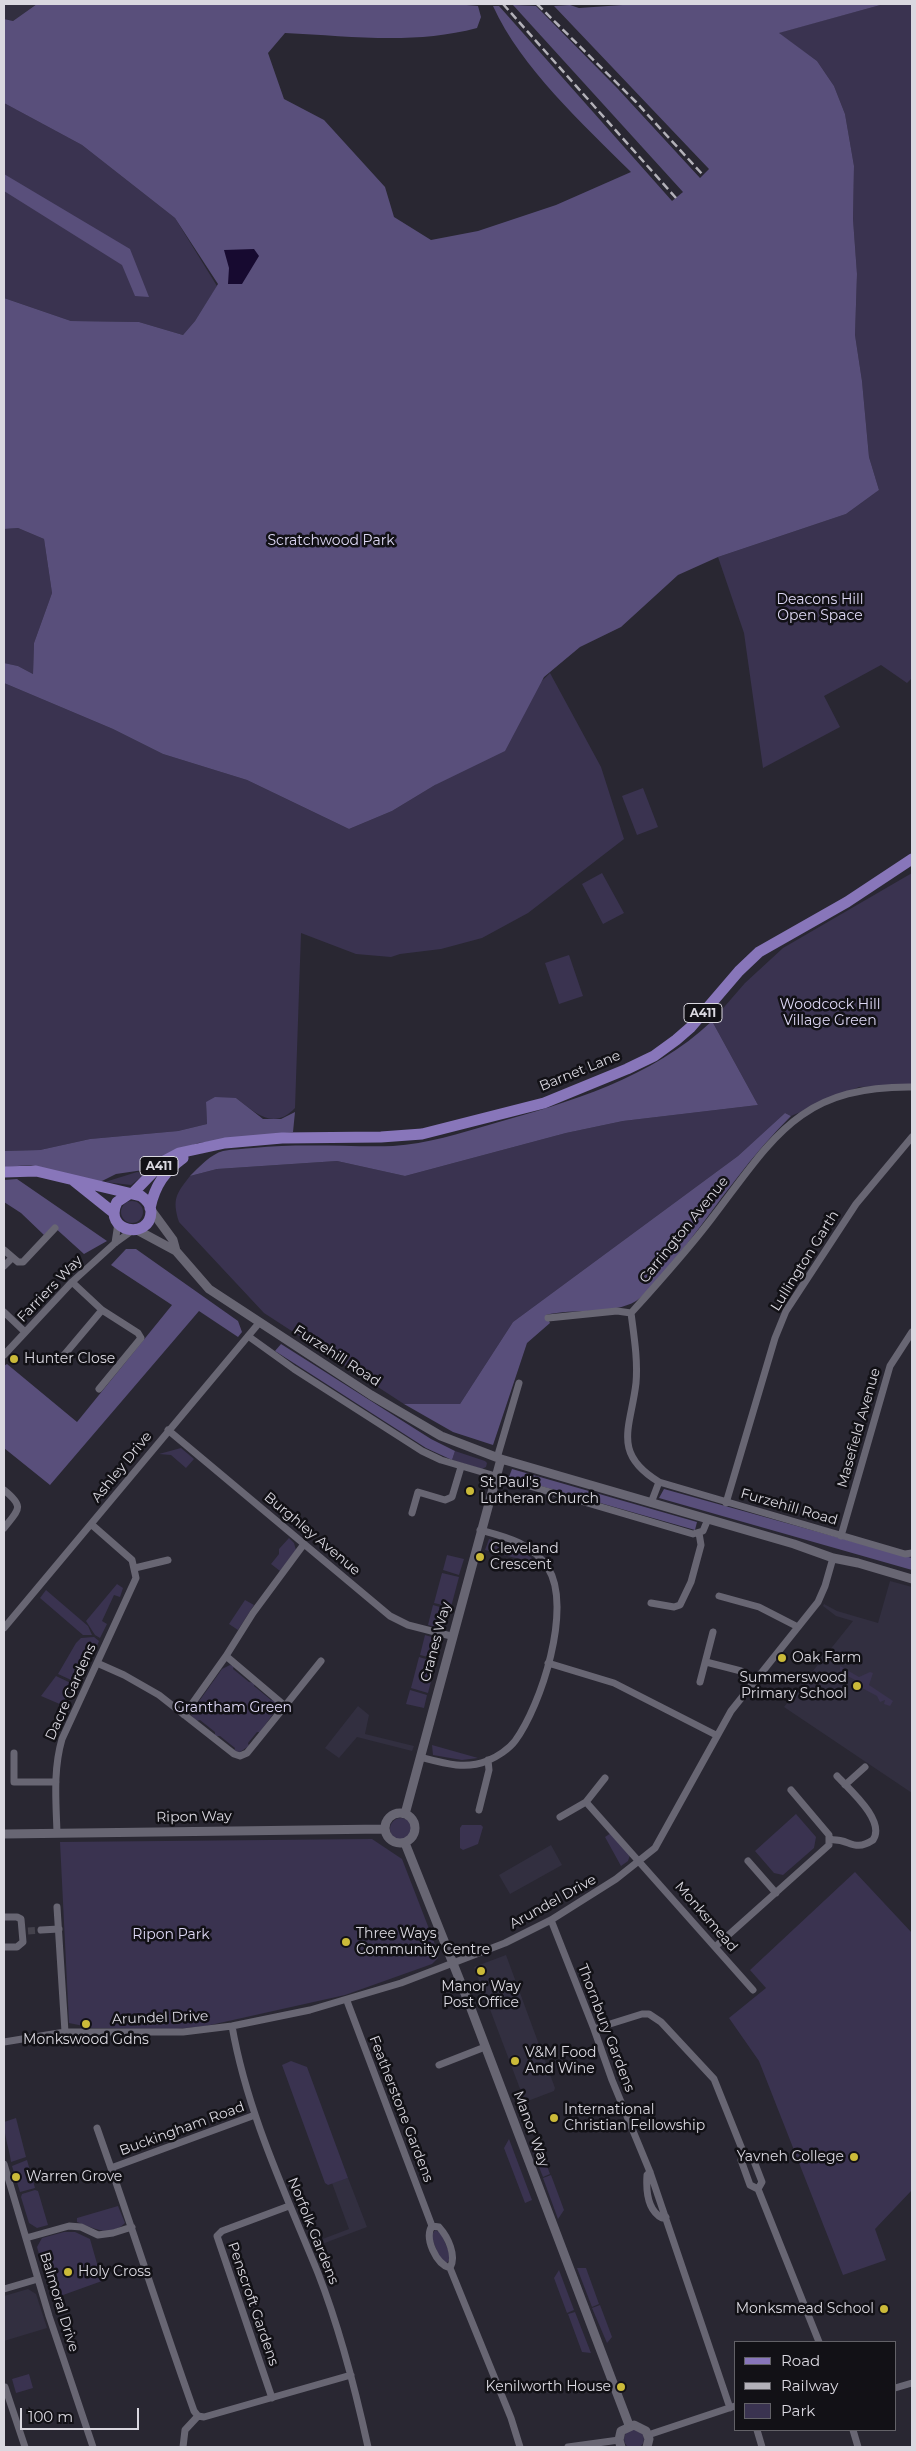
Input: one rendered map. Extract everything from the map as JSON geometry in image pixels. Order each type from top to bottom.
[{"type":"main road","name":"Barnet Lane","points":[[116,1218],[117,1202],[131,1194],[164,1161],[179,1153],[225,1143],[282,1138],[381,1137],[422,1134],[544,1103],[654,1056],[691,1027],[739,971],[759,952],[847,902],[912,859]]},
{"type":"main road","name":"Barnet Lane","points":[[135,1230],[147,1223],[155,1192],[165,1174],[193,1151]]},
{"type":"main road","name":"A411","points":[[4,1172],[36,1171],[74,1181],[83,1181],[146,1199],[151,1209]]},
{"type":"main road","name":"A411","points":[[74,1181],[104,1203],[124,1229],[135,1230]]},
{"type":"street","name":"Carrington Avenue","points":[[631,1314],[677,1262],[763,1150],[793,1120],[824,1102],[849,1093],[888,1087],[912,1087]]},
{"type":"street","name":"Lullington Garth","points":[[726,1503],[775,1338],[786,1311],[856,1204],[912,1137]]},
{"type":"street","name":"Furzehill Road","points":[[151,1209],[173,1240],[176,1251]]},
{"type":"street","points":[[115,1243],[116,1218]]},
{"type":"street","points":[[4,1250],[18,1262],[26,1260],[55,1228]]},
{"type":"street","name":"Furzehill Road","points":[[135,1230],[176,1251],[210,1289],[259,1323],[408,1418],[441,1436],[499,1458],[824,1553],[833,1558],[858,1563],[912,1579]]},
{"type":"street","name":"Farriers Way","points":[[4,1355],[72,1282],[115,1243],[135,1230]]},
{"type":"street","points":[[4,1266],[12,1258]]},
{"type":"street","points":[[72,1282],[102,1310],[138,1333],[141,1338],[98,1389]]},
{"type":"street","points":[[59,1361],[102,1310]]},
{"type":"street","points":[[548,1318],[617,1311],[631,1314],[636,1382],[626,1430],[628,1446],[637,1464],[659,1482],[651,1503]]},
{"type":"street","points":[[4,1312],[25,1332]]},
{"type":"street","name":"Ashley Drive","points":[[4,1628],[259,1323]]},
{"type":"street","name":"Masefield Avenue","points":[[841,1536],[890,1366],[912,1332]]},
{"type":"street","points":[[248,1336],[294,1369],[422,1451],[461,1467],[693,1534],[703,1531],[708,1519]]},
{"type":"street","points":[[496,1477],[499,1458],[519,1383]]},
{"type":"street","name":"Burghley Avenue","points":[[168,1430],[390,1616],[408,1625],[452,1636]]},
{"type":"street","points":[[412,1513],[418,1492],[445,1500],[452,1497],[461,1467]]},
{"type":"street","name":"Cranes Way","points":[[405,1814],[480,1530],[496,1477]]},
{"type":"street","name":"Furzehill Road","points":[[659,1482],[905,1554],[912,1553]]},
{"type":"street","points":[[4,1490],[19,1505],[18,1511],[4,1528]]},
{"type":"street","points":[[91,1524],[132,1560],[135,1568],[168,1560]]},
{"type":"street","points":[[420,1758],[457,1765],[488,1760],[502,1753],[514,1742],[526,1724],[548,1663],[559,1602],[550,1572],[541,1558],[524,1545],[480,1530]]},
{"type":"street","points":[[651,1603],[674,1607],[680,1605],[691,1582],[701,1545],[699,1533]]},
{"type":"street","points":[[184,1715],[226,1656],[253,1613],[304,1544]]},
{"type":"street","name":"Arundel Drive","points":[[4,2042],[65,2032],[183,2032],[232,2026],[347,2001],[505,1943],[551,1920],[591,1896],[640,1862],[661,1838],[731,1710],[822,1594],[833,1558]]},
{"type":"street","name":"Dacre Gardens","points":[[57,1833],[56,1782],[62,1739],[134,1584],[135,1568]]},
{"type":"street","points":[[719,1596],[759,1607],[766,1613],[785,1618],[798,1627]]},
{"type":"street","points":[[700,1682],[713,1632]]},
{"type":"street","points":[[226,1656],[285,1706]]},
{"type":"street","points":[[97,1663],[142,1685],[234,1754],[240,1756],[247,1752],[321,1661]]},
{"type":"street","points":[[706,1662],[742,1671],[755,1680]]},
{"type":"street","points":[[548,1663],[614,1683],[716,1735]]},
{"type":"street","points":[[14,1753],[14,1782],[56,1782]]},
{"type":"street","points":[[479,1810],[489,1770],[488,1760]]},
{"type":"street","points":[[845,1785],[865,1766]]},
{"type":"street","points":[[830,1840],[843,1840],[852,1846],[859,1847],[866,1845],[876,1835],[877,1824],[874,1818],[837,1776]]},
{"type":"street","points":[[560,1817],[586,1802],[605,1778]]},
{"type":"street","points":[[715,1947],[825,1849],[830,1840],[829,1835],[791,1790]]},
{"type":"street","name":"Monksmead","points":[[586,1802],[753,1990]]},
{"type":"street","points":[[405,1814],[412,1820],[415,1828],[412,1837],[405,1843],[391,1840],[384,1829],[391,1816],[405,1814]]},
{"type":"street","name":"Ripon Way","points":[[4,1834],[384,1829]]},
{"type":"street","name":"Manor Way","points":[[405,1843],[629,2425]]},
{"type":"street","points":[[748,1861],[776,1893]]},
{"type":"street","points":[[57,1907],[65,2032]]},
{"type":"street","points":[[4,1917],[17,1917],[21,1919],[26,1931],[20,1946],[4,1947]]},
{"type":"street","name":"Thornbury Gardens","points":[[551,1920],[612,2080],[650,2172],[732,2407]]},
{"type":"street","points":[[41,1930],[59,1929]]},
{"type":"street","name":"Featherstone Gardens","points":[[347,2001],[432,2226]]},
{"type":"street","points":[[594,2029],[642,2014],[649,2014],[661,2022],[714,2080],[744,2154],[741,2160],[750,2185],[758,2189],[819,2341]]},
{"type":"street","name":"Norfolk Gardens","points":[[232,2026],[245,2086],[289,2206],[318,2274],[351,2375],[368,2447]]},
{"type":"street","points":[[439,2065],[485,2047]]},
{"type":"street","name":"Buckingham Road","points":[[198,2416],[194,2411],[162,2322],[132,2226],[111,2168],[255,2115]]},
{"type":"street","points":[[97,2128],[111,2168]]},
{"type":"street","points":[[744,2154],[752,2156],[762,2182],[758,2189]]},
{"type":"street","name":"Balmoral Drive","points":[[4,2164],[38,2279],[93,2447]]},
{"type":"street","name":"Thornbury Gardens","points":[[650,2172],[647,2175],[648,2198],[656,2215],[662,2218],[666,2217]]},
{"type":"street","name":"Penscroft Gardens","points":[[272,2398],[217,2236],[222,2231],[289,2206]]},
{"type":"street","points":[[26,2238],[69,2226],[81,2227],[98,2235],[106,2235],[132,2226]]},
{"type":"street","name":"Featherstone Gardens","points":[[432,2226],[439,2227],[444,2231],[454,2256],[450,2268],[512,2418],[520,2447]]},
{"type":"street","name":"Featherstone Gardens","points":[[432,2226],[429,2231],[429,2238],[438,2261],[442,2266],[450,2268]]},
{"type":"street","points":[[4,2289],[38,2279]]},
{"type":"street","points":[[183,2447],[185,2430],[198,2416],[204,2417],[351,2375]]},
{"type":"street","points":[[896,2388],[912,2383]]},
{"type":"street","points":[[5,2387],[25,2447]]},
{"type":"street","points":[[648,2435],[732,2407]]},
{"type":"street","points":[[568,2447],[620,2444],[621,2431],[629,2425],[638,2425],[648,2435],[647,2447]]},
{"type":"street","points":[[757,2431],[762,2447]]},
{"type":"street","points":[[853,2431],[858,2447]]},
{"type":"shaded area","points":[[4,4],[37,4],[13,21],[4,19]]},
{"type":"shaded area","points":[[254,249],[259,256],[242,284],[228,284],[229,268],[224,250]]},
{"type":"shaded area","name":"Summerswood Primary School","points":[[890,1581],[912,1587],[912,1793],[784,1707],[853,1621],[836,1616],[823,1606],[824,1604],[837,1611],[878,1623]]},
{"type":"shaded area","points":[[358,1706],[369,1715],[365,1734],[414,1746],[412,1751],[357,1737],[339,1758],[325,1748]]},
{"type":"shaded area","points":[[551,1845],[562,1865],[510,1894],[499,1875]]},
{"type":"shaded area","points":[[506,1955],[555,2088],[554,2091],[525,2102],[474,1967]]},
{"type":"shaded area","points":[[348,2178],[367,2227],[314,2247],[312,2243],[349,2229],[332,2183]]},
{"type":"shaded area","points":[[28,2289],[36,2294],[47,2328],[4,2341],[4,2296]]},
{"type":"green space","name":"Scratchwood Park","points":[[37,4],[455,4],[478,6],[481,17],[477,28],[453,33],[406,38],[285,33],[268,53],[284,99],[324,120],[385,187],[394,217],[431,240],[478,231],[556,205],[631,172],[574,115],[536,73],[505,29],[493,6],[499,6],[672,201],[683,192],[513,5],[536,6],[618,89],[700,178],[709,169],[554,6],[570,5],[579,8],[637,4],[884,4],[779,33],[817,61],[834,86],[845,114],[854,166],[853,219],[857,274],[855,335],[862,381],[869,457],[879,490],[846,514],[718,557],[678,575],[621,627],[580,647],[544,677],[505,751],[435,785],[392,811],[349,829],[247,780],[163,754],[113,729],[4,683],[4,663],[18,666],[33,674],[34,643],[52,593],[44,539],[18,528],[4,529],[4,298],[71,321],[139,322],[183,335],[195,321],[218,284],[175,218],[82,145],[4,103],[4,19],[13,21]]},
{"type":"green space","name":"Deacons Hill Open Space","points":[[884,4],[912,4],[912,678],[907,683],[881,665],[824,696],[840,727],[763,768],[744,633],[718,557],[846,514],[879,490],[869,457],[862,381],[855,335],[857,274],[853,219],[854,166],[845,114],[834,86],[817,61],[778,33]]},
{"type":"green space","points":[[4,103],[82,145],[175,218],[217,286],[195,321],[183,335],[139,322],[71,321],[4,298]]},
{"type":"green space","points":[[4,174],[130,249],[149,297],[135,296],[122,265],[4,191]]},
{"type":"green space","points":[[18,528],[44,539],[52,593],[34,643],[33,674],[18,666],[4,663],[4,529]]},
{"type":"green space","points":[[550,673],[601,767],[624,839],[528,913],[482,938],[441,949],[400,954],[391,957],[356,954],[301,933],[295,1108],[287,1115],[272,1119],[265,1117],[236,1098],[206,1102],[207,1124],[178,1131],[90,1139],[40,1150],[4,1151],[4,683],[113,729],[163,754],[247,780],[349,829],[392,811],[435,785]]},
{"type":"green space","points":[[643,788],[658,827],[637,835],[622,796]]},
{"type":"green space","points":[[602,873],[624,913],[603,924],[582,884]]},
{"type":"green space","name":"Woodcock Hill Village Green","points":[[912,873],[912,1085],[859,1087],[791,1116],[785,1113],[738,1156],[513,1322],[460,1404],[404,1404],[264,1313],[179,1222],[176,1202],[185,1182],[190,1176],[217,1169],[337,1161],[405,1176],[566,1133],[623,1121],[758,1105],[712,1021],[745,983],[783,948]]},
{"type":"green space","points":[[569,955],[583,996],[559,1004],[545,963]]},
{"type":"green space","points":[[712,1021],[758,1105],[623,1121],[566,1133],[405,1176],[337,1161],[217,1169],[190,1176],[210,1158],[223,1151],[288,1146],[406,1145],[443,1138],[521,1116],[580,1097],[637,1073],[689,1041]]},
{"type":"green space","points":[[215,1097],[236,1098],[263,1119],[281,1119],[295,1112],[293,1132],[198,1143],[165,1156],[150,1169],[116,1174],[100,1182],[31,1165],[4,1167],[4,1151],[40,1150],[90,1139],[178,1131],[207,1124],[206,1102]]},
{"type":"green space","points":[[785,1113],[791,1116],[750,1162],[670,1266],[642,1296],[636,1301],[616,1308],[546,1315],[550,1323],[527,1343],[493,1445],[453,1432],[404,1404],[460,1404],[513,1322],[738,1156]]},
{"type":"green space","points":[[137,1172],[146,1173],[131,1185],[105,1182]]},
{"type":"green space","points":[[17,1179],[107,1241],[84,1254],[53,1226],[44,1235],[21,1213],[4,1202],[4,1180]]},
{"type":"green space","points":[[132,1201],[140,1204],[143,1212],[140,1220],[132,1223],[124,1220],[121,1212],[124,1204]]},
{"type":"green space","points":[[126,1249],[136,1249],[238,1321],[242,1332],[238,1337],[199,1311],[50,1485],[4,1448],[4,1366],[7,1364],[77,1422],[172,1305],[111,1265]]},
{"type":"green space","points":[[281,1344],[431,1439],[455,1451],[452,1460],[426,1448],[275,1351]]},
{"type":"green space","points":[[181,1448],[194,1459],[186,1468],[171,1455],[159,1454]]},
{"type":"green space","points":[[455,1451],[485,1461],[487,1463],[486,1467],[482,1469],[452,1460]]},
{"type":"green space","points":[[512,1469],[697,1522],[695,1530],[509,1477]]},
{"type":"green space","points":[[664,1489],[912,1558],[912,1570],[659,1498]]},
{"type":"green space","points":[[289,1538],[294,1543],[296,1550],[280,1571],[271,1564],[279,1554],[279,1549]]},
{"type":"green space","points":[[489,1539],[527,1554],[538,1564],[485,1550]]},
{"type":"green space","points":[[447,1555],[464,1559],[459,1575],[443,1570]]},
{"type":"green space","points":[[442,1573],[459,1577],[451,1607],[434,1603]]},
{"type":"green space","points":[[117,1584],[123,1588],[120,1597],[114,1595],[102,1621],[107,1624],[100,1638],[95,1635],[86,1621]]},
{"type":"green space","points":[[46,1590],[88,1626],[92,1635],[83,1635],[40,1598]]},
{"type":"green space","points":[[245,1600],[254,1605],[238,1630],[229,1624]]},
{"type":"green space","points":[[433,1605],[450,1610],[444,1629],[428,1625]]},
{"type":"green space","points":[[425,1635],[442,1640],[436,1659],[420,1655]]},
{"type":"green space","points":[[94,1637],[99,1641],[97,1646],[91,1643],[86,1654],[92,1657],[89,1666],[82,1663],[76,1676],[83,1679],[80,1684],[58,1674],[76,1643],[81,1638]]},
{"type":"green space","points":[[419,1657],[436,1662],[428,1693],[411,1688]]},
{"type":"green space","name":"Grantham Green","points":[[230,1665],[234,1666],[233,1669],[249,1682],[255,1683],[254,1686],[271,1700],[274,1698],[278,1707],[260,1732],[257,1732],[248,1743],[249,1746],[240,1752],[234,1751],[235,1748],[220,1736],[215,1736],[215,1732],[200,1720],[196,1721],[191,1715],[222,1669]]},
{"type":"green space","points":[[840,1666],[859,1677],[870,1672],[873,1673],[869,1685],[893,1701],[890,1706],[884,1704],[885,1700],[880,1702],[877,1696],[862,1688],[857,1681],[840,1672]]},
{"type":"green space","points":[[56,1676],[79,1687],[78,1689],[72,1687],[64,1702],[70,1706],[69,1708],[41,1696]]},
{"type":"green space","points":[[410,1690],[427,1695],[424,1708],[406,1704]]},
{"type":"green space","points":[[432,1745],[478,1758],[462,1760],[433,1755]]},
{"type":"green space","points":[[796,1814],[816,1837],[814,1848],[783,1875],[774,1873],[755,1851]]},
{"type":"green space","points":[[401,1818],[409,1821],[412,1829],[409,1837],[401,1840],[393,1837],[390,1829],[393,1821]]},
{"type":"green space","points":[[462,1825],[481,1825],[483,1827],[478,1844],[463,1850],[460,1848],[460,1828]]},
{"type":"green space","points":[[611,1833],[630,1855],[628,1861],[621,1866],[605,1837]]},
{"type":"green space","name":"Ripon Park","points":[[372,1839],[402,1859],[438,1952],[438,1958],[432,1964],[345,1995],[206,2026],[177,2029],[93,2028],[69,2023],[60,1842]]},
{"type":"green space","name":"Yavneh College","points":[[855,1872],[912,1933],[912,2190],[875,2229],[886,2260],[843,2275],[759,2061],[729,2018],[766,1988],[750,1970]]},
{"type":"green space","points":[[291,2061],[307,2067],[348,2178],[328,2185],[325,2183],[282,2065]]},
{"type":"green space","points":[[16,2118],[26,2157],[11,2162],[4,2122]]},
{"type":"green space","points":[[509,2139],[532,2200],[525,2203],[504,2148]]},
{"type":"green space","points":[[529,2142],[538,2142],[550,2174],[543,2177]]},
{"type":"green space","points":[[27,2160],[35,2188],[20,2192],[12,2166]]},
{"type":"green space","points":[[551,2175],[564,2210],[558,2219],[543,2178]]},
{"type":"green space","points":[[35,2190],[38,2191],[48,2225],[37,2228],[29,2223],[21,2197],[22,2194]]},
{"type":"green space","points":[[118,2206],[125,2223],[119,2228],[107,2231],[95,2229],[77,2222],[77,2218]]},
{"type":"green space","points":[[435,2230],[441,2233],[451,2257],[447,2263],[441,2261],[431,2236]]},
{"type":"green space","points":[[64,2232],[75,2232],[90,2239],[102,2281],[52,2299],[37,2247],[42,2238]]},
{"type":"green space","points":[[577,2268],[586,2268],[599,2304],[592,2307]]},
{"type":"green space","points":[[559,2270],[574,2310],[567,2313],[554,2278]]},
{"type":"green space","points":[[600,2305],[612,2337],[607,2343],[592,2308]]},
{"type":"green space","points":[[575,2312],[591,2353],[582,2352],[568,2314]]},
{"type":"green space","points":[[29,2374],[33,2388],[16,2393],[12,2379]]},
{"type":"green space","points":[[634,2429],[641,2432],[644,2439],[641,2446],[634,2449],[627,2446],[624,2439],[627,2432]]},
{"type":"tunnel","points":[[28,1931],[41,1930]]},
{"type":"railway","points":[[503,4],[676,198]]},
{"type":"railway","points":[[537,4],[636,102],[703,175]]},
{"type":"place","name":"Hunter Close","points":[[14,1359]]},
{"type":"place","name":"St Paul's Lutheran Church","points":[[470,1491]]},
{"type":"place","name":"Cleveland Crescent","points":[[480,1557]]},
{"type":"place","name":"Oak Farm","points":[[782,1658]]},
{"type":"place","name":"Summerswood Primary School","points":[[857,1686]]},
{"type":"place","name":"Three Ways Community Centre","points":[[346,1942]]},
{"type":"place","name":"Manor Way Post Office","points":[[481,1971]]},
{"type":"place","name":"Monkswood Gdns","points":[[86,2024]]},
{"type":"place","name":"V&M Food And Wine","points":[[515,2061]]},
{"type":"place","name":"International Christian Fellowship","points":[[554,2118]]},
{"type":"place","name":"Yavneh College","points":[[854,2157]]},
{"type":"place","name":"Warren Grove","points":[[16,2177]]},
{"type":"place","name":"Holy Cross","points":[[68,2272]]},
{"type":"place","name":"Monksmead School","points":[[884,2309]]},
{"type":"place","name":"Kenilworth House","points":[[621,2387]]}]
